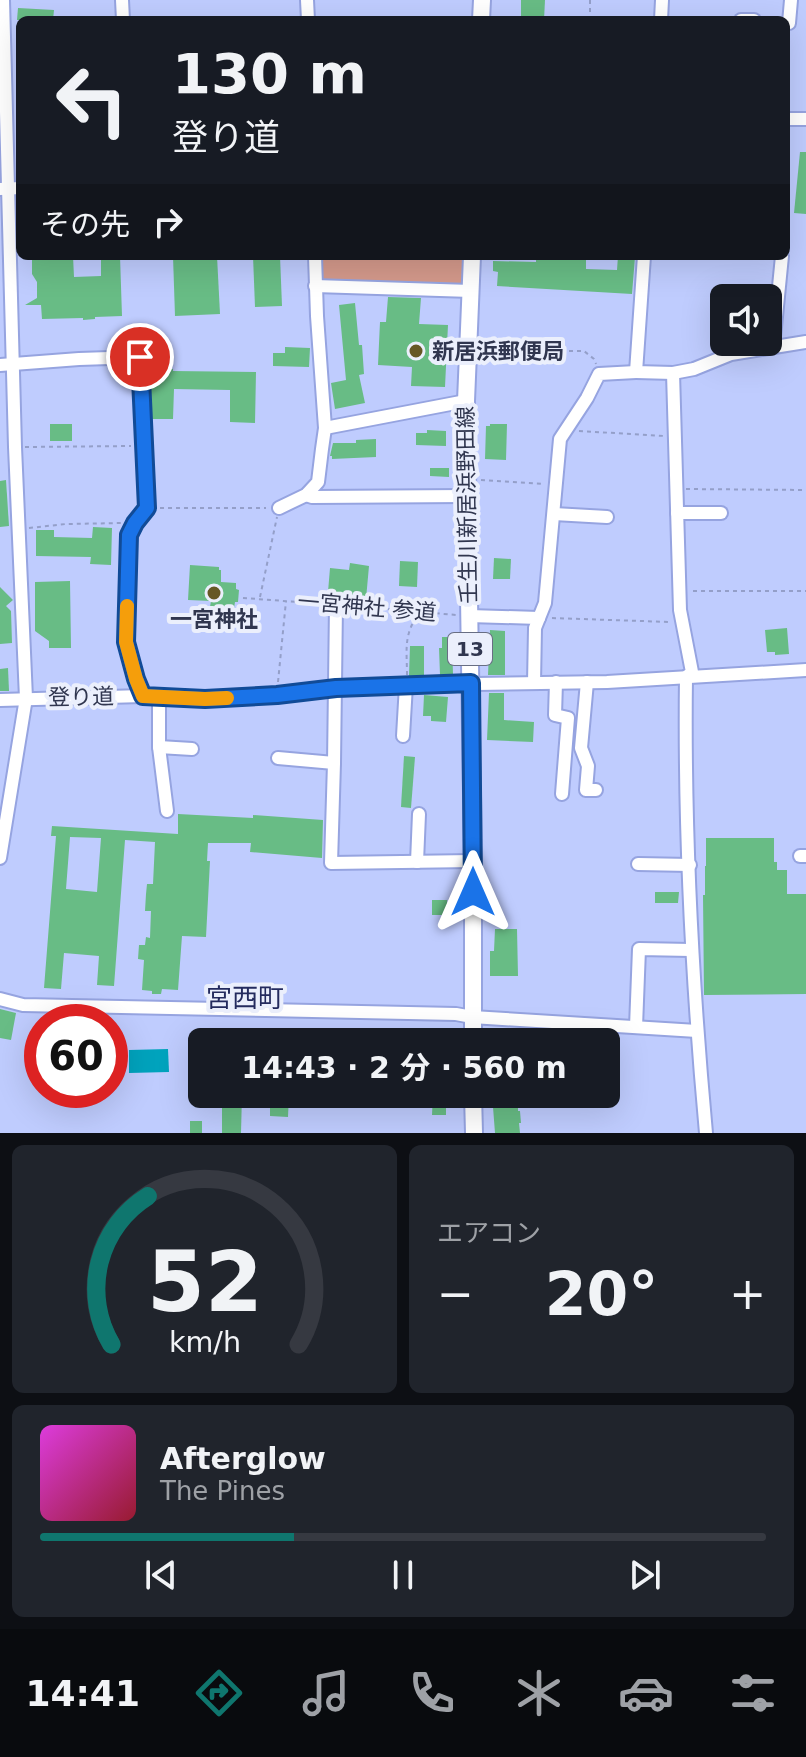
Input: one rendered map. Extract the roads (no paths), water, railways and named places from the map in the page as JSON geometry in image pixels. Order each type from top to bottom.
[{"type":"main road","name":"壬生川新居浜野田線","points":[[472,260],[466,488],[471,683],[472,1028]]},
{"type":"main road","points":[[473,1108],[474,1133]]},
{"type":"street","points":[[0,858],[26,698],[15,447],[6,364],[9,189],[3,0]]},
{"type":"street","points":[[279,508],[306,495],[318,482],[325,428],[315,260]]},
{"type":"street","points":[[636,372],[644,260]]},
{"type":"street","points":[[779,284],[782,260]]},
{"type":"street","points":[[315,286],[471,291]]},
{"type":"street","points":[[782,346],[806,342]]},
{"type":"street","points":[[534,683],[535,628],[545,603],[560,439],[599,374],[673,373],[694,369],[726,356]]},
{"type":"street","points":[[6,364],[140,357],[147,508],[129,535],[126,642],[143,696]]},
{"type":"street","points":[[673,373],[682,623],[692,672],[686,677],[685,730],[691,950],[706,1133]]},
{"type":"street","points":[[325,428],[466,401]]},
{"type":"street","points":[[306,495],[466,488]]},
{"type":"street","points":[[677,513],[721,513]]},
{"type":"street","points":[[554,514],[607,517]]},
{"type":"street","points":[[336,605],[331,863],[473,861]]},
{"type":"street","name":"一宮神社 参道","points":[[469,616],[539,618]]},
{"type":"street","name":"登り道","points":[[0,700],[143,696],[205,699],[336,688],[587,682],[806,670]]},
{"type":"street","points":[[556,682],[555,715],[568,718],[562,794]]},
{"type":"street","points":[[587,682],[581,748],[588,766],[586,790],[596,790]]},
{"type":"street","points":[[403,736],[406,685]]},
{"type":"street","points":[[159,697],[159,747],[167,811]]},
{"type":"street","points":[[159,747],[192,749]]},
{"type":"street","points":[[278,758],[334,763]]},
{"type":"street","points":[[417,862],[419,814]]},
{"type":"street","points":[[638,864],[690,865]]},
{"type":"street","points":[[636,1027],[639,949],[691,950]]},
{"type":"street","points":[[0,999],[23,1005],[456,1014],[697,1031]]},
{"type":"place","name":"新居浜郵便局","points":[[416,351]]},
{"type":"place","name":"一宮神社","points":[[214,593]]},
{"type":"district","name":"宮西町","points":[[245,998]]}]
